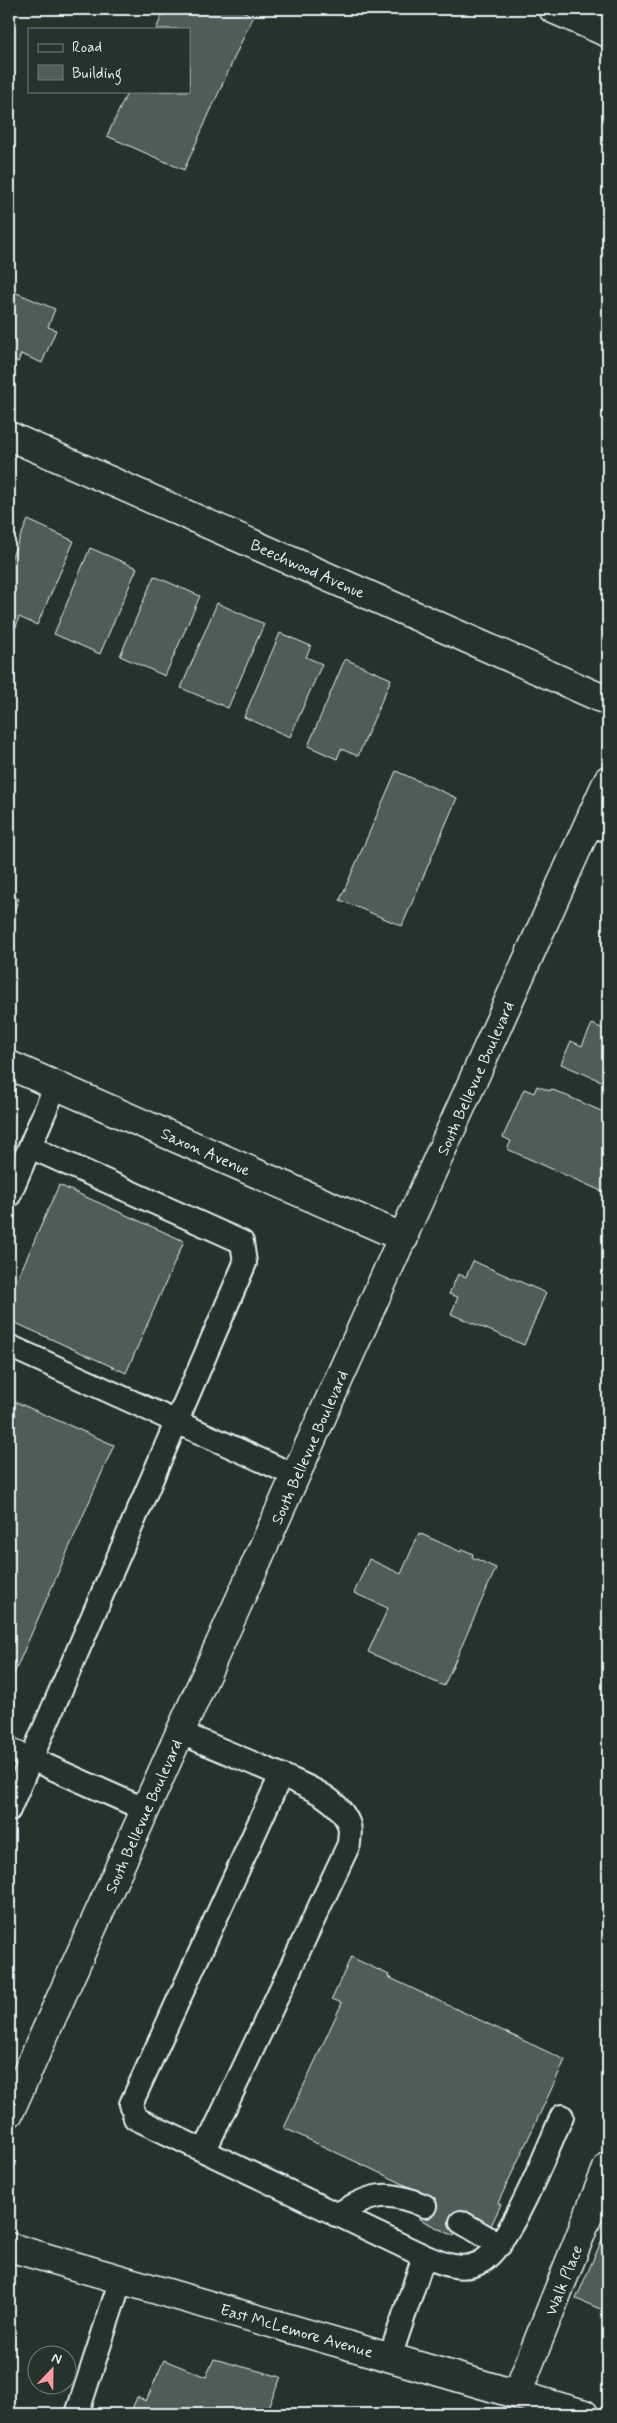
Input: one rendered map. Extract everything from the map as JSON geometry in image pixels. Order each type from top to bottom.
[{"type":"main road","points":[[553,9],[608,34]]},
{"type":"main road","name":"Beechwood Avenue","points":[[9,436],[608,701]]},
{"type":"main road","name":"South Bellevue Boulevard","points":[[9,2113],[404,1238],[598,828],[608,780]]},
{"type":"main road","name":"Saxon Avenue","points":[[9,1065],[404,1238]]},
{"type":"main road","name":"Walk Place","points":[[517,2394],[608,2166]]},
{"type":"main road","name":"East McLemore Avenue","points":[[9,2247],[584,2414]]},
{"type":"lane","points":[[9,1196],[56,1085]]},
{"type":"lane","points":[[9,1810],[245,1263],[242,1242],[30,1147]]},
{"type":"lane","points":[[9,1346],[296,1476]]},
{"type":"lane","points":[[181,1733],[320,1792],[341,1811],[350,1826],[349,1844],[205,2150]]},
{"type":"lane","points":[[9,1749],[146,1810]]},
{"type":"lane","points":[[281,1775],[131,2104],[135,2118],[205,2150],[336,2216],[424,2256],[447,2265],[461,2267],[478,2264],[491,2256],[507,2235],[562,2116]]},
{"type":"lane","points":[[336,2216],[365,2199],[385,2194],[425,2206]]},
{"type":"lane","points":[[461,2222],[500,2245]]},
{"type":"lane","points":[[390,2357],[424,2256]]},
{"type":"lane","points":[[76,2414],[121,2279]]},
{"type":"building","points":[[165,9],[238,9],[253,16],[184,170],[107,136],[128,92],[190,92],[190,28],[156,28]]},
{"type":"building","points":[[12,291],[55,309],[48,327],[56,330],[42,363],[21,354],[18,362],[9,357],[9,300]]},
{"type":"building","points":[[28,520],[74,541],[37,625],[19,617],[16,627],[9,624],[9,563]]},
{"type":"building","points":[[90,548],[137,568],[100,654],[54,634]]},
{"type":"building","points":[[154,576],[200,596],[165,676],[120,656]]},
{"type":"building","points":[[217,603],[264,624],[228,708],[181,688]]},
{"type":"building","points":[[280,633],[311,646],[306,657],[322,664],[290,737],[244,717]]},
{"type":"building","points":[[345,659],[391,679],[358,756],[341,749],[337,759],[308,746]]},
{"type":"building","points":[[396,771],[457,798],[402,926],[340,900]]},
{"type":"building","points":[[9,895],[19,899],[9,922]]},
{"type":"building","points":[[592,1024],[608,1031],[608,1084],[561,1064],[571,1041],[582,1046]]},
{"type":"building","points":[[537,1086],[550,1091],[551,1089],[608,1114],[608,1194],[507,1149],[511,1141],[503,1137],[524,1089],[534,1093]]},
{"type":"building","points":[[59,1185],[184,1241],[126,1373],[9,1320],[9,1298]]},
{"type":"building","points":[[473,1261],[546,1293],[524,1345],[451,1314],[458,1297],[449,1294],[458,1274],[466,1277]]},
{"type":"building","points":[[9,1399],[114,1445],[9,1685]]},
{"type":"building","points":[[419,1533],[461,1552],[462,1549],[473,1554],[472,1557],[496,1568],[444,1686],[368,1652],[388,1608],[354,1593],[369,1559],[401,1574]]},
{"type":"building","points":[[351,1957],[389,1975],[388,1977],[565,2060],[498,2203],[501,2204],[490,2228],[464,2215],[454,2236],[419,2219],[429,2196],[284,2128],[342,2003],[332,1999]]},
{"type":"building","points":[[604,2235],[608,2237],[608,2312],[576,2299]]},
{"type":"building","points":[[214,2359],[281,2377],[265,2414],[130,2414],[137,2397],[146,2401],[164,2360],[206,2377]]}]
